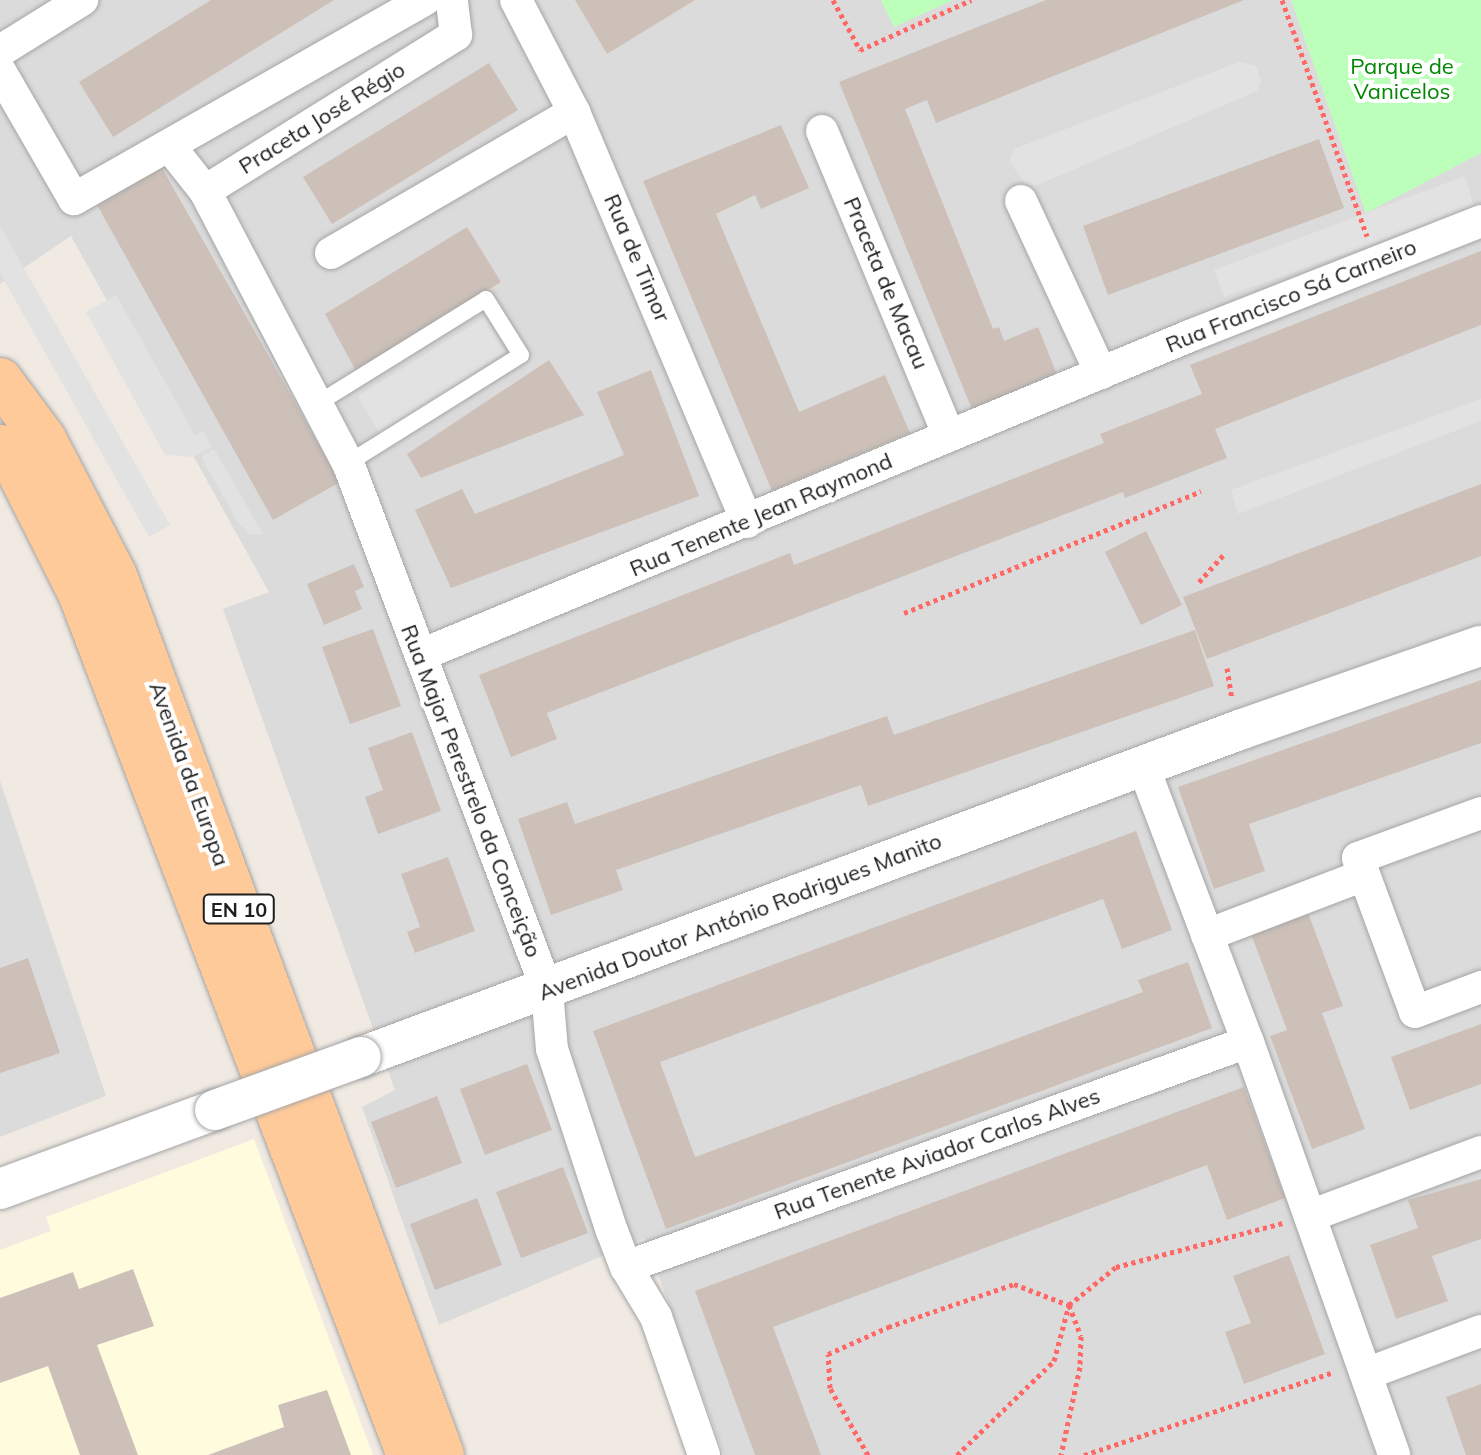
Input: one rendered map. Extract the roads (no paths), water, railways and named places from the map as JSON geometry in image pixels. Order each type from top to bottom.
[{"type":"main road","name":"Avenida da Europa","points":[[0,380],[44,439],[115,576],[442,1455]]},
{"type":"main road","name":"Avenida da Europa","points":[[0,447],[17,468],[80,593],[409,1455]]},
{"type":"street","points":[[0,51],[82,0]]},
{"type":"street","points":[[0,71],[74,199],[171,148],[424,0]]},
{"type":"street","name":"Praceta José Régio","points":[[205,191],[456,35],[454,0]]},
{"type":"street","name":"Rua de Timor","points":[[516,0],[574,112],[747,522]]},
{"type":"street","points":[[331,253],[574,112]]},
{"type":"street","name":"Praceta de Macau","points":[[822,131],[949,436]]},
{"type":"street","points":[[171,148],[205,191]]},
{"type":"street","name":"Rua Major Perestrelo da Conceição","points":[[205,191],[320,402],[348,463],[547,990],[552,1049],[566,1101],[626,1267],[656,1317],[704,1455]]},
{"type":"street","points":[[1021,201],[1101,373]]},
{"type":"street","name":"Rua Francisco Sá Carneiro","points":[[1101,373],[1481,221]]},
{"type":"street","name":"Rua Tenente Jean Raymond","points":[[421,655],[1101,373]]},
{"type":"street","name":"Avenida Doutor António Rodrigues Manito","points":[[0,1189],[547,990],[1143,766],[1481,646]]},
{"type":"street","points":[[1143,766],[1248,1042],[1394,1455]]},
{"type":"street","points":[[1481,813],[1358,858],[1415,1012],[1481,987]]},
{"type":"street","points":[[1207,935],[1364,875]]},
{"type":"street","name":"Rua Tenente Aviador Carlos Alves","points":[[626,1267],[1248,1042]]},
{"type":"street","points":[[1310,1216],[1481,1152]]},
{"type":"street","points":[[1366,1374],[1481,1331]]},
{"type":"lane","points":[[320,402],[486,299],[521,355],[348,463]]},
{"type":"park label","name":"Parque de Vanicelos","points":[[1402,78]]}]
